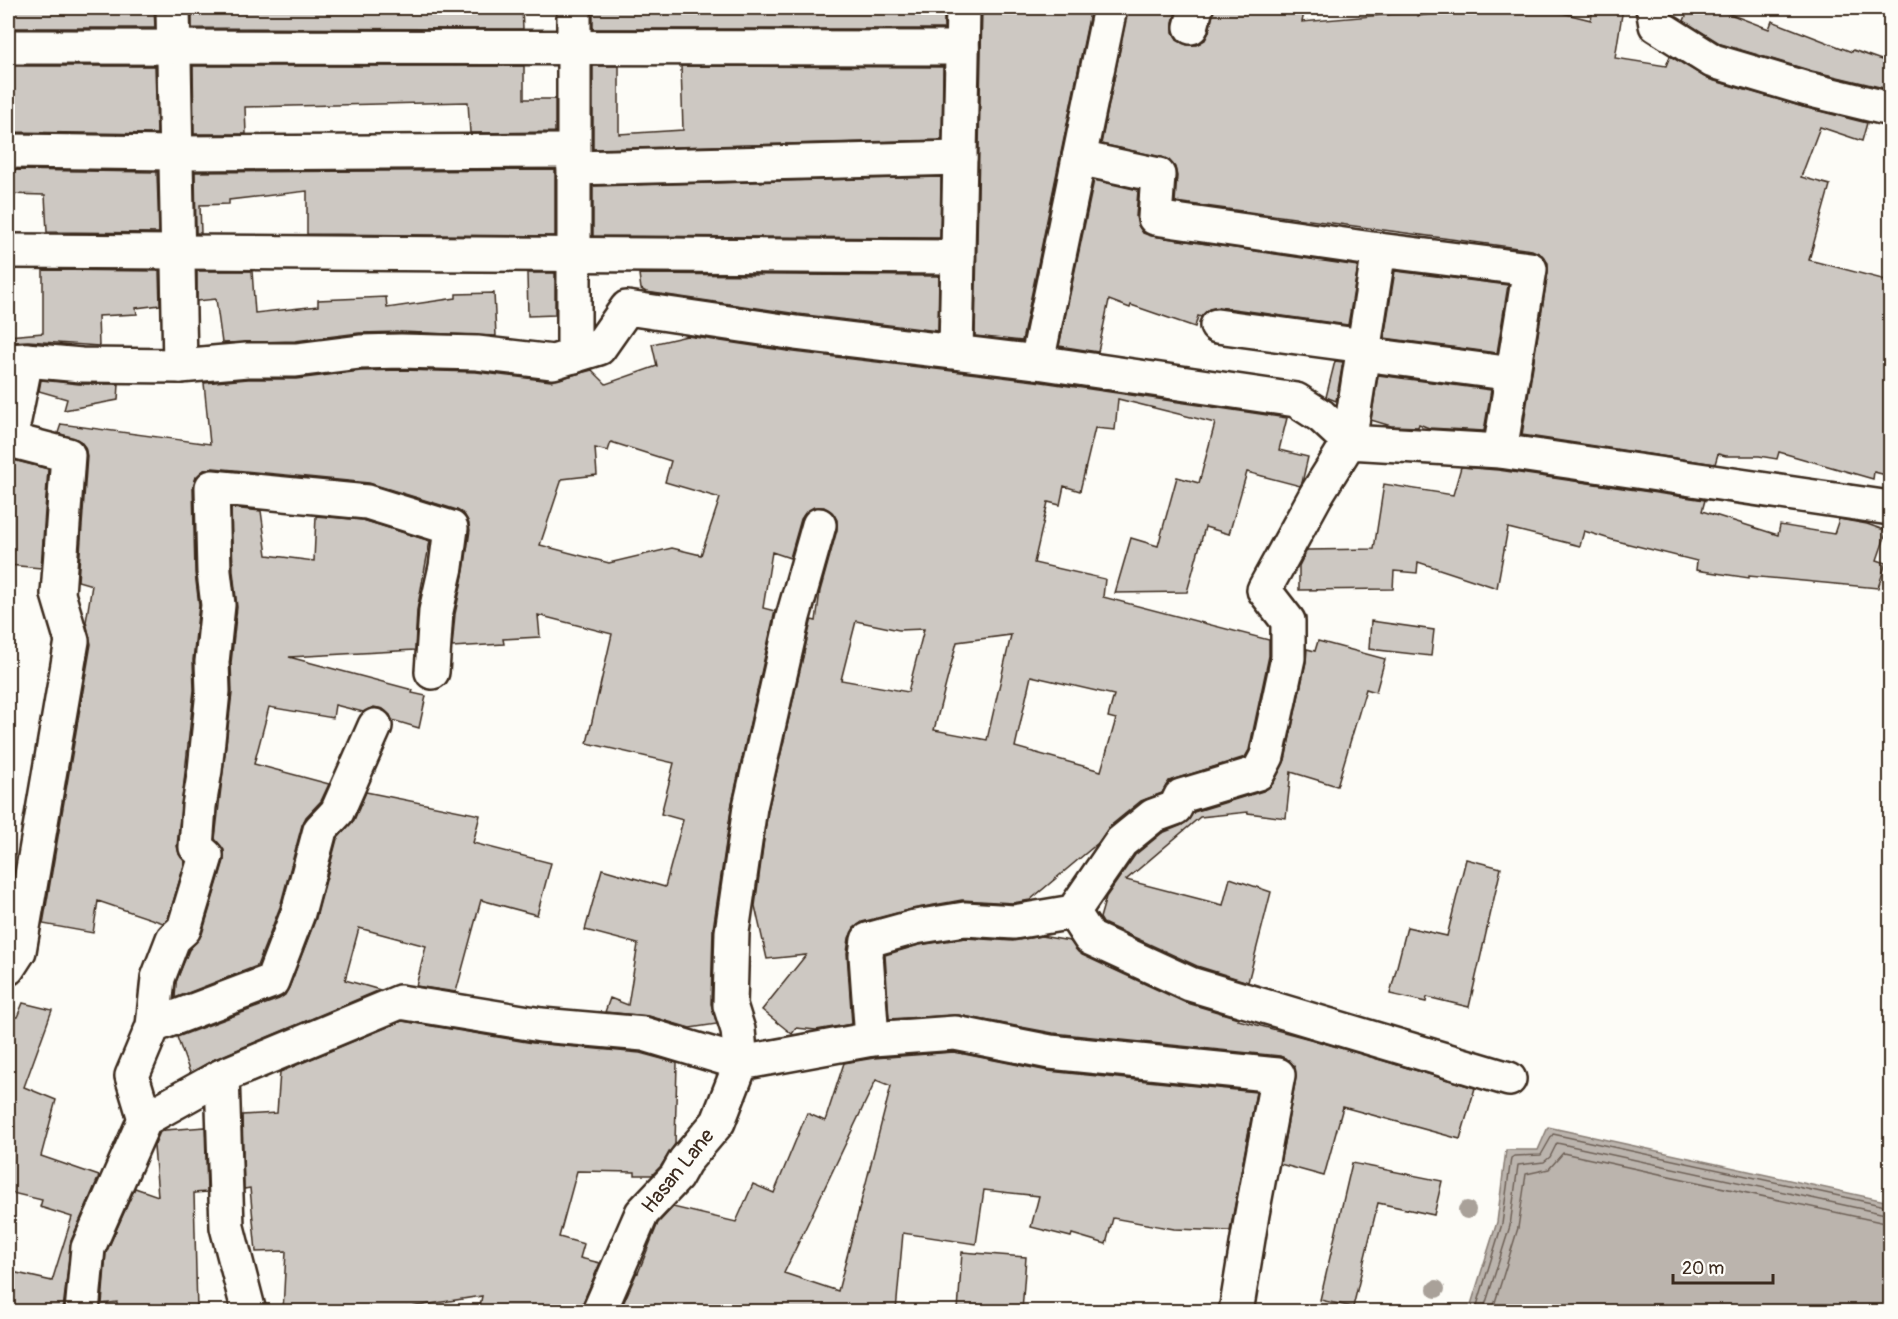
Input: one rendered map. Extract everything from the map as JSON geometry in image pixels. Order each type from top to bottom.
[{"type":"street","points":[[173,8],[180,366]]},
{"type":"street","points":[[574,8],[574,356]]},
{"type":"street","points":[[956,352],[963,8]]},
{"type":"street","points":[[1037,363],[1110,8]]},
{"type":"street","points":[[1653,8],[1656,25],[1713,61],[1807,89],[1890,109]]},
{"type":"street","points":[[8,47],[962,48]]},
{"type":"street","points":[[8,151],[573,160],[960,158]]},
{"type":"street","points":[[1079,158],[1158,175],[1155,218],[1530,269],[1500,452]]},
{"type":"street","points":[[872,1039],[866,955],[868,940],[915,927],[955,921],[1014,922],[1073,912],[1121,842],[1153,816],[1174,808],[1181,796],[1258,773],[1268,756],[1288,658],[1288,621],[1264,590],[1316,495],[1349,442],[1379,250]]},
{"type":"street","points":[[8,251],[958,257]]},
{"type":"street","points":[[8,968],[19,951],[72,641],[58,594],[68,454],[10,440],[17,360],[81,365],[180,366],[247,360],[296,360],[360,352],[477,353],[554,362],[599,348],[627,308],[1296,400],[1321,416],[1349,442],[1500,452],[1890,508]]},
{"type":"street","points":[[1217,326],[1513,374]]},
{"type":"street","points":[[145,1119],[132,1076],[153,1026],[158,978],[173,939],[184,929],[206,856],[196,847],[213,691],[212,662],[218,605],[214,572],[212,487],[368,502],[451,528],[446,567],[436,611],[432,672]]},
{"type":"street","points":[[741,1063],[738,1030],[730,1005],[732,932],[750,807],[793,617],[819,525]]},
{"type":"street","points":[[153,1026],[272,981],[298,914],[320,831],[337,812],[375,726]]},
{"type":"street","points":[[1073,912],[1090,939],[1190,984],[1509,1079]]},
{"type":"street","points":[[82,1311],[88,1248],[145,1119],[222,1076],[400,1002],[540,1025],[644,1034],[741,1063],[872,1039],[955,1033],[1050,1053],[1278,1075],[1236,1311]]},
{"type":"street","name":"Hasan Lane","points":[[599,1311],[642,1214],[676,1177],[685,1161],[718,1122],[741,1063]]},
{"type":"street","points":[[222,1076],[227,1227],[249,1311]]},
{"type":"water","points":[[1548,1127],[1890,1202],[1890,1311],[1469,1311],[1497,1222],[1506,1150],[1538,1150]]},
{"type":"building","points":[[8,8],[154,8],[155,28],[8,28]]},
{"type":"building","points":[[192,8],[522,8],[523,29],[192,28]]},
{"type":"building","points":[[593,8],[944,8],[944,29],[593,29]]},
{"type":"building","points":[[982,8],[1091,8],[1022,341],[975,336]]},
{"type":"building","points":[[1128,8],[1177,8],[1173,32],[1178,41],[1187,45],[1196,45],[1205,40],[1209,32],[1214,8],[1305,8],[1302,22],[1418,12],[1418,16],[1483,8],[1542,8],[1591,20],[1593,8],[1623,8],[1615,58],[1666,66],[1670,56],[1708,79],[1867,123],[1862,141],[1820,127],[1801,177],[1830,185],[1809,260],[1890,281],[1890,476],[1874,472],[1873,479],[1779,452],[1777,459],[1718,454],[1715,464],[1522,435],[1548,272],[1548,263],[1542,255],[1532,250],[1175,202],[1177,176],[1175,167],[1169,160],[1101,144]]},
{"type":"building","points":[[1689,8],[1714,8],[1769,29],[1772,21],[1852,52],[1853,50],[1890,63],[1888,89],[1812,71],[1721,44],[1684,21]]},
{"type":"building","points":[[8,66],[155,66],[157,134],[8,132]]},
{"type":"building","points":[[193,66],[524,66],[524,99],[555,99],[555,132],[470,133],[468,102],[245,107],[246,134],[194,134]]},
{"type":"building","points":[[593,66],[619,66],[619,134],[683,130],[681,66],[943,67],[942,140],[593,149]]},
{"type":"building","points":[[8,170],[157,172],[159,233],[47,232],[45,195],[8,194]]},
{"type":"building","points":[[555,170],[555,236],[307,234],[307,191],[229,200],[229,204],[200,205],[201,233],[196,233],[195,172]]},
{"type":"building","points":[[941,177],[940,238],[593,236],[593,186]]},
{"type":"building","points":[[1094,180],[1138,190],[1136,217],[1138,225],[1143,233],[1152,236],[1358,266],[1348,325],[1219,307],[1209,309],[1201,317],[1198,316],[1195,327],[1131,305],[1130,308],[1109,300],[1098,352],[1059,346]]},
{"type":"building","points":[[43,270],[159,271],[160,305],[136,308],[137,314],[98,316],[99,346],[28,341],[8,342],[8,336],[43,333]]},
{"type":"building","points":[[197,271],[252,271],[255,313],[318,306],[318,300],[386,297],[387,308],[456,298],[456,294],[494,293],[496,336],[401,332],[359,333],[295,341],[222,343],[216,299],[197,301]]},
{"type":"building","points":[[1395,271],[1508,285],[1497,353],[1384,338]]},
{"type":"building","points":[[527,273],[555,273],[555,315],[528,316]]},
{"type":"building","points":[[639,274],[939,276],[938,331],[646,292],[641,289]]},
{"type":"building","points":[[687,336],[794,352],[1035,381],[1287,418],[1279,450],[1308,457],[1302,483],[1300,486],[1247,472],[1229,534],[1205,527],[1187,592],[1115,593],[1131,538],[1158,546],[1177,477],[1199,483],[1215,423],[1118,399],[1115,430],[1095,428],[1080,491],[1064,486],[1060,505],[1048,502],[1034,563],[1105,579],[1103,597],[1269,640],[1269,656],[1249,750],[1245,757],[1169,781],[1162,793],[1141,801],[1109,827],[1098,843],[1030,900],[1013,903],[962,900],[912,909],[862,922],[854,928],[849,938],[847,953],[852,1024],[816,1030],[796,1028],[792,1034],[762,1010],[806,955],[767,959],[755,906],[768,810],[811,622],[816,621],[820,591],[837,530],[837,520],[832,512],[824,507],[814,507],[801,519],[790,558],[772,552],[763,608],[775,611],[732,803],[713,929],[711,1004],[717,1024],[690,1028],[649,1016],[605,1012],[610,998],[628,1005],[638,944],[585,930],[602,869],[665,887],[683,820],[661,814],[674,763],[587,743],[612,634],[538,615],[540,637],[503,639],[504,644],[452,647],[455,614],[470,530],[464,514],[369,483],[213,468],[204,470],[196,477],[193,487],[195,573],[199,605],[193,660],[194,690],[177,846],[185,862],[168,919],[163,923],[98,901],[93,933],[43,924],[91,644],[86,622],[92,585],[78,581],[87,456],[85,447],[80,441],[58,433],[61,424],[210,444],[204,383],[248,379],[296,379],[361,371],[401,370],[476,372],[551,381],[592,370],[606,384],[657,366],[652,344]],"holes":[[[611,442],[671,461],[665,482],[720,498],[701,555],[672,548],[609,563],[540,545],[562,479],[597,475],[595,448],[608,451]],[[856,621],[899,630],[924,629],[908,692],[841,680]],[[1011,635],[987,740],[934,730],[957,642]],[[1031,676],[1114,695],[1108,717],[1116,719],[1101,771],[1015,747]]]},
{"type":"building","points":[[1335,361],[1343,362],[1336,401],[1326,397]]},
{"type":"building","points":[[1378,375],[1491,390],[1484,431],[1429,428],[1419,424],[1418,427],[1391,426],[1371,420]]},
{"type":"building","points":[[41,380],[79,384],[119,384],[118,400],[64,410],[67,399],[39,391]]},
{"type":"building","points":[[13,460],[48,469],[41,568],[8,565],[8,479]]},
{"type":"building","points":[[1461,467],[1498,470],[1705,500],[1702,511],[1778,535],[1780,525],[1834,534],[1839,519],[1867,524],[1887,531],[1877,560],[1886,563],[1878,588],[1749,576],[1749,578],[1696,570],[1697,561],[1584,531],[1580,546],[1508,528],[1497,588],[1418,562],[1417,573],[1394,571],[1393,589],[1299,590],[1299,566],[1307,550],[1374,549],[1384,484],[1453,495]]},
{"type":"building","points":[[231,508],[261,511],[267,555],[314,561],[316,516],[363,520],[430,541],[417,610],[415,650],[289,657],[413,690],[412,693],[426,696],[419,728],[392,720],[383,709],[374,707],[363,712],[335,705],[333,718],[269,707],[254,764],[329,784],[321,801],[306,817],[302,825],[280,907],[257,966],[175,998],[176,982],[189,950],[202,934],[224,861],[224,850],[215,839],[232,693],[231,663],[237,607],[233,571]]},
{"type":"building","points":[[1371,621],[1434,630],[1431,656],[1369,649]]},
{"type":"building","points":[[1318,641],[1385,659],[1376,692],[1366,689],[1337,786],[1291,772],[1286,818],[1248,812],[1200,817],[1126,880],[1223,905],[1230,878],[1271,892],[1248,982],[1197,966],[1103,923],[1100,918],[1106,897],[1135,855],[1162,833],[1182,825],[1194,812],[1263,791],[1274,782],[1285,760],[1307,649],[1315,651]]},
{"type":"building","points":[[366,792],[480,815],[473,843],[551,863],[537,915],[481,900],[456,992],[416,986],[426,946],[359,928],[345,980],[380,990],[215,1059],[190,1073],[177,1037],[285,995],[316,918],[337,839],[354,820]]},
{"type":"building","points":[[1466,859],[1501,868],[1469,1007],[1427,997],[1426,1002],[1390,994],[1407,927],[1447,936]]},
{"type":"building","points":[[1041,936],[1070,941],[1082,955],[1184,1002],[1238,1018],[1238,1020],[1475,1088],[1460,1139],[1343,1107],[1324,1176],[1280,1164],[1296,1078],[1295,1068],[1289,1060],[1280,1056],[1053,1033],[958,1015],[889,1019],[885,955],[919,945],[966,938],[1013,941]]},
{"type":"building","points":[[23,1003],[52,1010],[24,1087],[56,1100],[41,1156],[99,1176],[71,1241],[63,1309],[42,1311],[8,1304],[8,1271],[52,1281],[72,1217],[40,1207],[42,1200],[8,1192],[8,1017],[17,1017]]},
{"type":"building","points":[[402,1021],[533,1043],[640,1053],[677,1063],[675,1144],[661,1166],[652,1175],[635,1175],[635,1172],[577,1171],[559,1237],[584,1244],[580,1258],[600,1263],[581,1311],[479,1311],[482,1296],[385,1311],[283,1311],[286,1251],[256,1252],[250,1188],[244,1189],[242,1115],[277,1113],[280,1072]]},
{"type":"building","points":[[954,1052],[1048,1071],[1256,1092],[1230,1231],[1174,1229],[1113,1218],[1106,1244],[1072,1234],[1071,1237],[1031,1227],[1039,1196],[984,1190],[976,1244],[903,1233],[896,1311],[620,1311],[658,1223],[673,1207],[736,1222],[753,1184],[774,1193],[807,1113],[825,1121],[844,1063],[874,1058]],"holes":[[[876,1080],[891,1086],[838,1291],[784,1273]]]},
{"type":"building","points":[[205,1127],[207,1192],[194,1193],[197,1311],[117,1311],[117,1302],[102,1304],[106,1253],[135,1188],[158,1196],[154,1146],[160,1132]]},
{"type":"building","points":[[1352,1163],[1442,1181],[1434,1215],[1378,1203],[1353,1307],[1320,1300]]},
{"type":"building","points":[[962,1252],[1026,1257],[1022,1311],[958,1311]]}]
